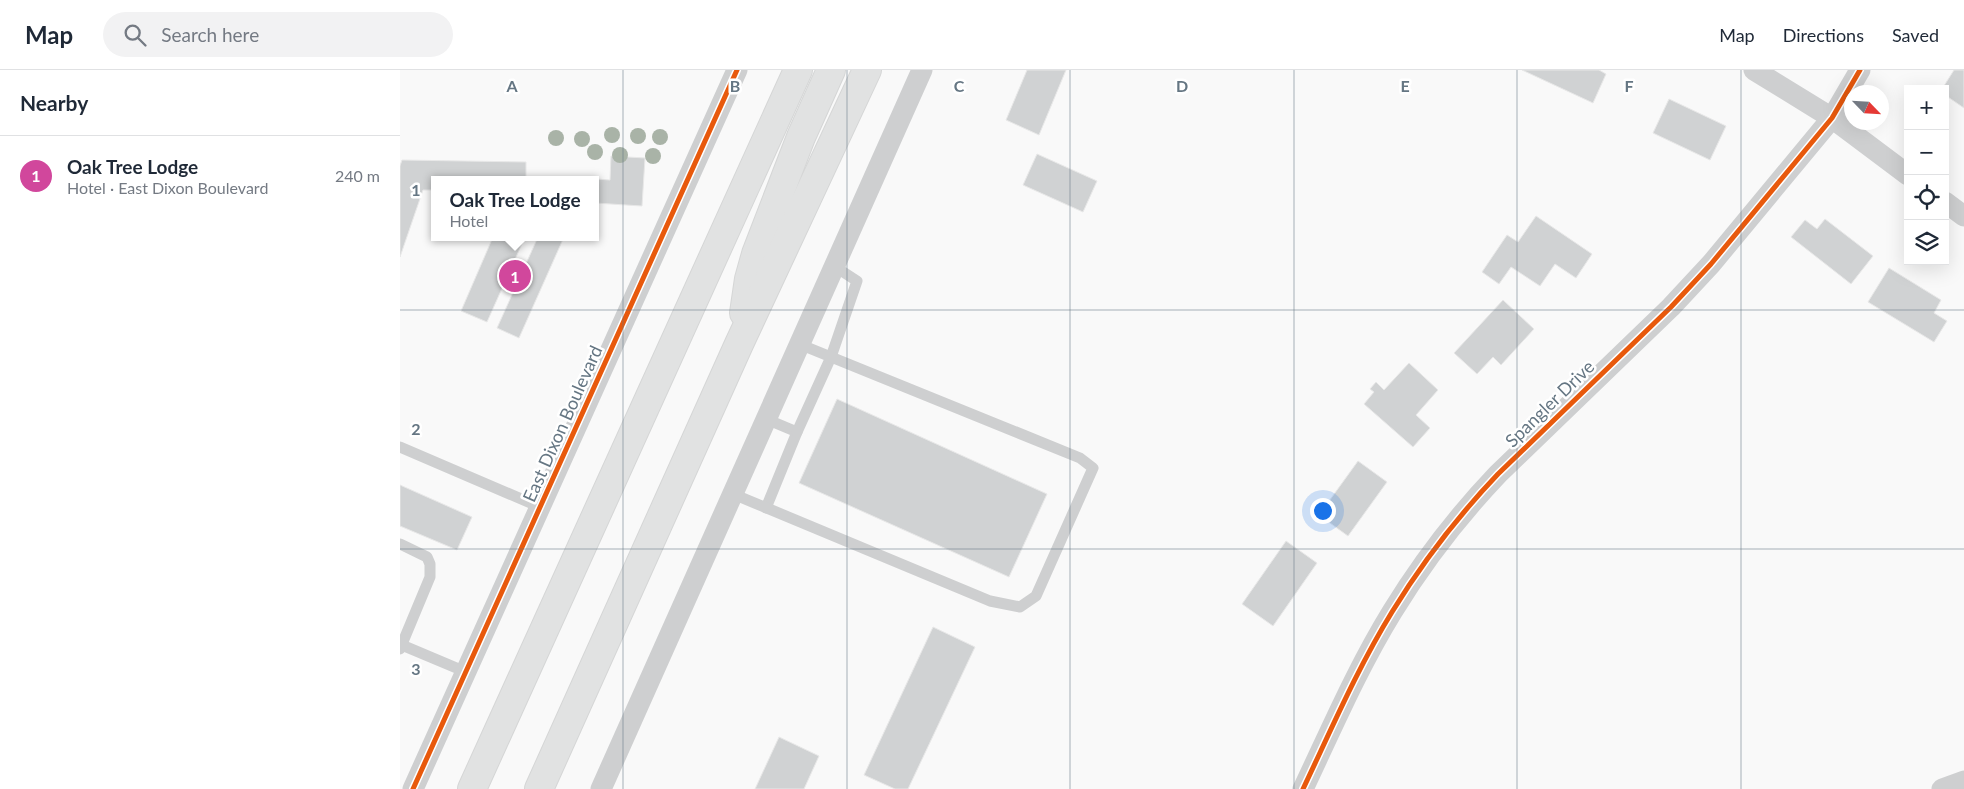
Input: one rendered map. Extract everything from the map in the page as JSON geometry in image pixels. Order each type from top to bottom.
[{"type":"highway","points":[[472,789],[798,70]]},
{"type":"highway","points":[[740,344],[749,279],[756,254],[801,137],[831,70]]},
{"type":"highway","points":[[539,789],[740,344],[867,70]]},
{"type":"street","name":"East Dixon Boulevard","points":[[413,789],[737,70]]},
{"type":"street","points":[[600,789],[922,70]]},
{"type":"street","points":[[1754,70],[1832,118],[1904,171]]},
{"type":"street","name":"Spangler Drive","points":[[1303,789],[1360,668],[1428,556],[1474,499],[1498,474],[1671,308],[1711,264],[1832,118],[1860,70]]},
{"type":"street","points":[[1949,205],[1964,216]]},
{"type":"street","points":[[1942,789],[1964,781]]},
{"type":"lane","points":[[766,508],[797,432],[831,357],[857,281],[834,266]]},
{"type":"lane","points":[[732,494],[990,601],[1020,607],[1036,596],[1093,468],[1080,458],[800,344]]},
{"type":"lane","points":[[766,419],[797,432]]},
{"type":"lane","points":[[400,447],[540,507]]},
{"type":"lane","points":[[400,544],[427,557],[430,570],[430,578],[401,647],[466,672]]},
{"type":"building","points":[[1027,70],[1066,70],[1039,135],[1006,120]]},
{"type":"building","points":[[1522,70],[1599,70],[1606,74],[1593,103]]},
{"type":"building","points":[[1954,70],[1964,70],[1964,108],[1949,98],[1949,85],[1945,85]]},
{"type":"building","points":[[1669,99],[1726,126],[1710,160],[1653,133]]},
{"type":"building","points":[[1037,154],[1097,181],[1083,212],[1023,185]]},
{"type":"building","points":[[611,156],[645,158],[642,206],[599,203],[599,179],[610,180]]},
{"type":"building","points":[[402,160],[526,162],[526,176],[431,176],[431,190],[423,190],[400,257],[400,166]]},
{"type":"building","points":[[1536,216],[1592,254],[1576,278],[1555,264],[1540,286],[1511,267],[1499,284],[1482,272],[1507,235],[1518,242]]},
{"type":"building","points":[[1825,219],[1873,256],[1851,284],[1791,237],[1805,220],[1817,229]]},
{"type":"building","points":[[491,241],[523,241],[487,322],[461,311]]},
{"type":"building","points":[[536,241],[562,241],[519,338],[497,328]]},
{"type":"building","points":[[1889,268],[1941,300],[1934,313],[1947,321],[1934,342],[1868,302]]},
{"type":"building","points":[[1503,300],[1534,329],[1501,365],[1493,357],[1477,374],[1454,353]]},
{"type":"building","points":[[1409,363],[1438,390],[1416,415],[1430,428],[1413,447],[1364,404],[1374,392],[1370,389],[1376,382],[1384,390]]},
{"type":"building","points":[[837,399],[1047,494],[1009,577],[799,483]]},
{"type":"building","points":[[1358,461],[1387,482],[1348,536],[1319,515]]},
{"type":"building","points":[[400,485],[472,517],[457,550],[400,526]]},
{"type":"building","points":[[1286,541],[1317,563],[1273,626],[1242,604]]},
{"type":"building","points":[[933,627],[975,647],[908,789],[895,789],[864,775]]},
{"type":"building","points":[[779,737],[819,756],[804,789],[755,789]]},
{"type":"cycle path","points":[[413,789],[737,70]]},
{"type":"cycle path","points":[[1303,789],[1367,655],[1404,594],[1441,540],[1498,474],[1671,307],[1711,264],[1832,118],[1860,70]]},
{"type":"place","name":"Oak Tree Lodge","points":[[515,276]]}]
